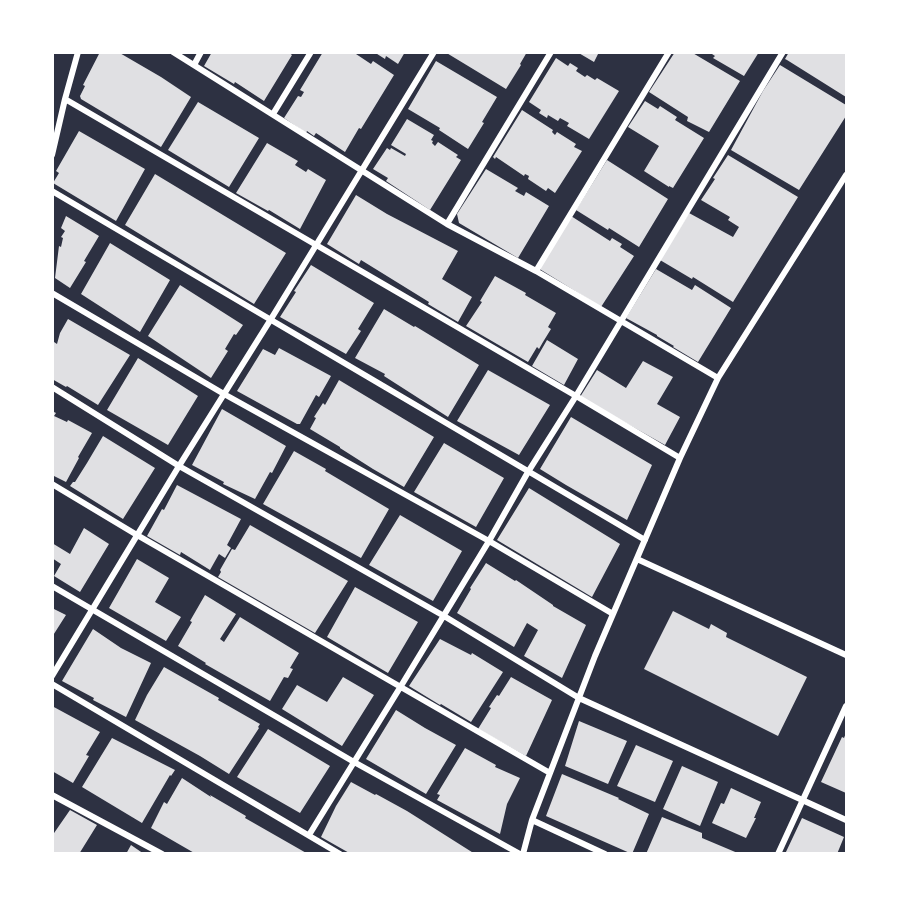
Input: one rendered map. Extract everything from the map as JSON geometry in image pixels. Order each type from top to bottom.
[{"type":"street","points":[[52,155],[78,52]]},
{"type":"street","points":[[173,52],[447,224],[536,271],[718,378]]},
{"type":"street","points":[[194,65],[201,52]]},
{"type":"street","points":[[273,114],[311,52]]},
{"type":"street","points":[[52,676],[178,466],[434,52]]},
{"type":"street","points":[[447,224],[551,52]]},
{"type":"street","points":[[536,271],[669,52]]},
{"type":"street","points":[[309,835],[444,616],[528,472],[783,52]]},
{"type":"street","points":[[65,99],[680,458]]},
{"type":"street","points":[[52,586],[354,762],[521,854],[550,773],[613,614],[680,458],[718,378],[846,175]]},
{"type":"street","points":[[52,191],[645,540]]},
{"type":"street","points":[[52,293],[224,394],[489,541],[613,614]]},
{"type":"street","points":[[52,387],[178,466],[444,616],[579,698],[846,820]]},
{"type":"street","points":[[52,484],[550,773]]},
{"type":"street","points":[[637,559],[846,655]]},
{"type":"street","points":[[52,684],[340,854]]},
{"type":"street","points":[[778,854],[846,706]]},
{"type":"street","points":[[52,795],[162,854]]},
{"type":"street","points":[[532,820],[605,854]]},
{"type":"building","points":[[100,52],[118,52],[191,97],[161,147],[81,99],[80,96],[85,86],[83,85]]},
{"type":"building","points":[[212,52],[288,52],[292,55],[264,101],[204,66]]},
{"type":"building","points":[[323,52],[353,52],[371,64],[373,61],[394,75],[345,152],[316,133],[314,136],[307,131],[306,133],[284,118],[298,96],[301,97],[304,92],[300,90]]},
{"type":"building","points":[[374,52],[405,52],[398,64]]},
{"type":"building","points":[[445,52],[527,52],[506,89]]},
{"type":"building","points":[[577,52],[599,52],[594,62]]},
{"type":"building","points":[[675,52],[691,52],[740,81],[709,132],[687,121],[688,117],[649,92]]},
{"type":"building","points":[[709,52],[759,52],[744,76],[713,58],[715,56]]},
{"type":"building","points":[[789,52],[846,52],[846,97],[785,59]]},
{"type":"building","points":[[556,58],[568,66],[570,63],[578,68],[576,71],[585,77],[587,75],[595,80],[597,78],[619,91],[589,139],[567,126],[569,123],[560,118],[558,121],[548,115],[547,118],[539,113],[541,110],[529,102]]},
{"type":"building","points":[[436,61],[497,97],[468,149],[439,130],[440,128],[408,109]]},
{"type":"building","points":[[780,65],[846,105],[846,116],[799,190],[731,150]]},
{"type":"building","points":[[645,101],[658,109],[660,106],[677,117],[675,120],[704,138],[673,188],[644,171],[659,146],[628,127]]},
{"type":"building","points":[[198,102],[259,138],[229,187],[168,150]]},
{"type":"building","points":[[522,110],[553,130],[555,135],[557,132],[576,144],[574,147],[582,151],[555,193],[548,188],[546,191],[528,179],[529,176],[525,174],[524,176],[493,157]]},
{"type":"building","points":[[407,119],[434,135],[431,140],[435,146],[438,142],[458,155],[456,157],[461,160],[430,210],[386,181],[388,178],[373,169],[387,148],[405,156],[406,154],[391,145]]},
{"type":"building","points":[[79,131],[145,169],[116,221],[53,183],[59,173],[56,171]]},
{"type":"building","points":[[267,143],[298,161],[295,165],[306,172],[308,169],[326,180],[300,229],[236,193]]},
{"type":"building","points":[[728,155],[798,197],[733,302],[660,260],[689,213],[733,237],[739,227],[728,220],[730,217],[701,200]]},
{"type":"building","points":[[607,160],[668,199],[639,247],[576,210]]},
{"type":"building","points":[[486,169],[518,188],[515,191],[524,196],[526,192],[549,206],[518,258],[459,223],[457,214]]},
{"type":"building","points":[[155,174],[286,253],[254,304],[125,225]]},
{"type":"building","points":[[356,195],[458,251],[442,279],[472,297],[458,322],[361,260],[359,264],[327,244]]},
{"type":"building","points":[[66,216],[99,236],[70,288],[55,278],[59,246],[61,247],[63,238],[61,237],[65,231],[61,228]]},
{"type":"building","points":[[571,216],[610,241],[612,238],[622,244],[620,247],[634,256],[601,307],[538,268]]},
{"type":"building","points":[[110,243],[170,280],[140,332],[81,294]]},
{"type":"building","points":[[311,265],[374,303],[358,329],[361,331],[346,354],[280,317]]},
{"type":"building","points":[[656,269],[692,290],[695,285],[731,308],[698,362],[626,318]]},
{"type":"building","points":[[495,276],[556,313],[548,327],[551,329],[528,362],[466,326]]},
{"type":"building","points":[[180,285],[243,325],[236,335],[234,334],[225,349],[228,351],[211,378],[148,336]]},
{"type":"building","points":[[384,309],[479,365],[448,417],[384,376],[385,374],[355,358]]},
{"type":"building","points":[[68,319],[130,355],[98,405],[52,379],[52,345],[54,342],[57,344]]},
{"type":"building","points":[[547,340],[578,359],[564,385],[532,366]]},
{"type":"building","points":[[279,348],[331,376],[319,397],[316,395],[300,424],[237,391],[263,349],[275,355]]},
{"type":"building","points":[[138,358],[198,396],[168,445],[107,410]]},
{"type":"building","points":[[643,361],[673,377],[657,404],[680,417],[665,445],[580,397],[597,370],[626,388]]},
{"type":"building","points":[[488,370],[550,405],[519,455],[457,421]]},
{"type":"building","points":[[339,380],[434,437],[404,487],[310,429],[316,418],[314,417],[323,403],[325,405]]},
{"type":"building","points":[[222,409],[286,446],[255,499],[223,484],[224,482],[192,465]]},
{"type":"building","points":[[52,411],[56,413],[54,416],[67,422],[68,420],[92,433],[66,482],[52,475]]},
{"type":"building","points":[[571,417],[652,465],[627,520],[540,469]]},
{"type":"building","points":[[103,436],[155,468],[123,519],[70,486],[75,482]]},
{"type":"building","points":[[444,443],[504,478],[476,527],[414,492]]},
{"type":"building","points":[[294,451],[389,509],[361,558],[263,504]]},
{"type":"building","points":[[177,485],[241,519],[227,545],[231,548],[225,558],[219,554],[210,570],[181,552],[180,555],[147,536]]},
{"type":"building","points":[[529,488],[620,544],[592,597],[497,540]]},
{"type":"building","points":[[400,515],[462,551],[433,601],[369,565]]},
{"type":"building","points":[[250,525],[348,581],[315,633],[218,577],[232,549],[235,550]]},
{"type":"building","points":[[84,528],[109,544],[80,592],[54,576],[61,564],[52,558],[52,543],[70,554]]},
{"type":"building","points":[[137,559],[169,578],[155,602],[181,617],[166,641],[109,608]]},
{"type":"building","points":[[486,563],[586,625],[562,678],[524,656],[538,630],[527,623],[514,647],[457,613]]},
{"type":"building","points":[[355,587],[418,622],[388,673],[327,637]]},
{"type":"building","points":[[205,595],[236,614],[220,639],[224,642],[240,617],[299,653],[290,668],[293,669],[288,678],[284,677],[270,701],[178,646]]},
{"type":"building","points":[[52,608],[66,615],[52,637]]},
{"type":"building","points":[[673,611],[709,629],[711,624],[727,633],[726,637],[807,677],[778,736],[644,669]]},
{"type":"building","points":[[93,629],[121,648],[151,663],[126,717],[62,681]]},
{"type":"building","points":[[440,639],[471,655],[472,653],[503,672],[471,722],[409,686]]},
{"type":"building","points":[[164,667],[260,724],[229,774],[135,720]]},
{"type":"building","points":[[343,677],[374,695],[342,746],[282,709],[297,685],[327,702]]},
{"type":"building","points":[[511,677],[552,700],[526,756],[478,729],[491,708],[489,707]]},
{"type":"building","points":[[52,706],[100,732],[73,783],[52,771],[54,766],[52,766]]},
{"type":"building","points":[[396,710],[456,745],[426,794],[366,759]]},
{"type":"building","points":[[579,721],[627,741],[608,784],[565,766]]},
{"type":"building","points":[[268,729],[330,766],[300,813],[237,777]]},
{"type":"building","points":[[846,733],[846,793],[821,782]]},
{"type":"building","points":[[112,738],[175,770],[142,823],[82,787]]},
{"type":"building","points":[[636,745],[673,761],[655,802],[617,786]]},
{"type":"building","points":[[465,748],[496,765],[495,767],[520,778],[507,804],[500,834],[437,800],[440,795],[437,794]]},
{"type":"building","points":[[682,766],[718,782],[700,826],[663,809]]},
{"type":"building","points":[[562,774],[619,798],[649,814],[632,854],[546,816]]},
{"type":"building","points":[[182,778],[308,854],[196,854],[151,828],[164,802],[167,804]]},
{"type":"building","points":[[351,782],[407,811],[475,854],[351,854],[321,837]]},
{"type":"building","points":[[731,788],[761,802],[746,838],[712,823]]},
{"type":"building","points":[[70,810],[97,825],[79,854],[52,854],[52,836]]},
{"type":"building","points":[[662,817],[702,833],[702,838],[740,854],[646,854]]},
{"type":"building","points":[[802,818],[844,837],[837,854],[785,854]]},
{"type":"building","points":[[131,845],[144,854],[126,854]]}]
